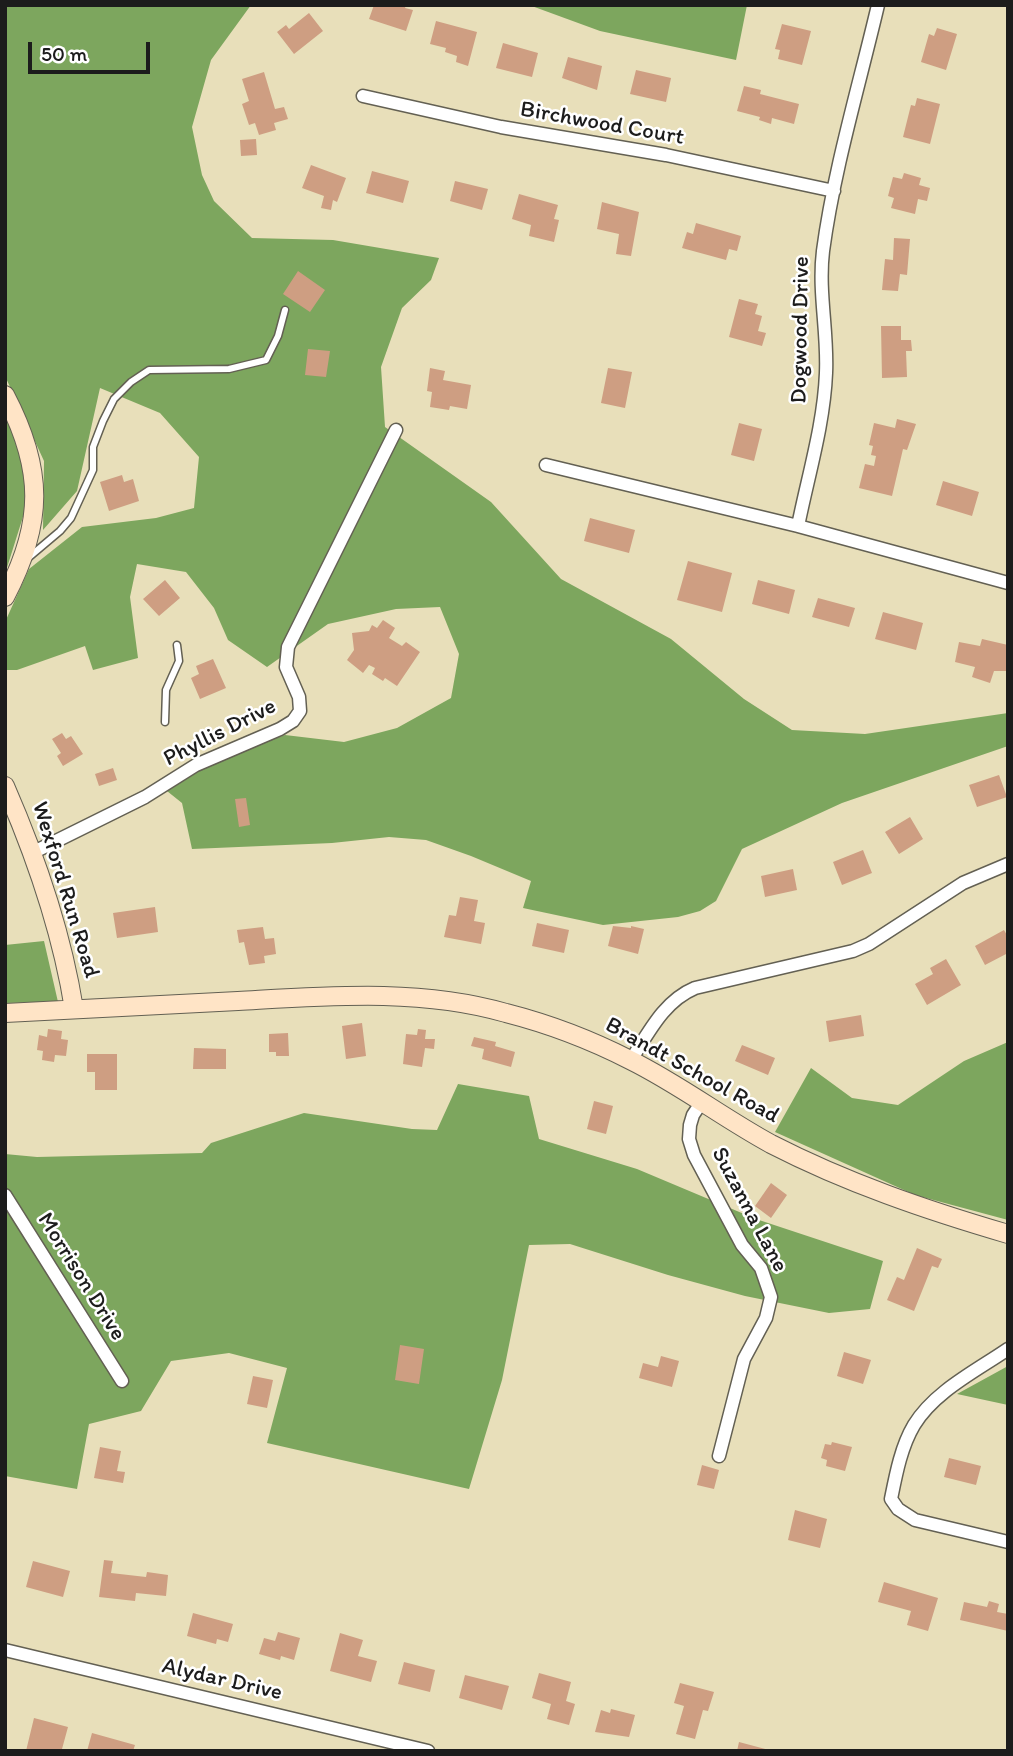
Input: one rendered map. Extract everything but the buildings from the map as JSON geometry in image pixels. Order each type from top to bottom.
[{"type":"street","name":"Dogwood Drive","points":[[798,526],[822,408],[826,373],[821,274],[834,191],[878,5]]},
{"type":"street","name":"Birchwood Court","points":[[363,96],[501,127],[666,155],[834,191]]},
{"type":"street","points":[[5,395],[21,425],[34,479],[32,527],[21,564],[5,597]]},
{"type":"street","name":"Phyllis Drive","points":[[32,853],[145,797],[196,765],[293,721],[300,710],[299,697],[286,667],[288,647],[396,430]]},
{"type":"street","points":[[546,465],[798,526],[1008,583]]},
{"type":"street","name":"Wexford Run Road","points":[[5,786],[10,811],[32,853],[63,953],[74,1009]]},
{"type":"street","points":[[631,1060],[668,1005],[681,993],[853,951],[869,944],[963,883],[1008,864]]},
{"type":"street","name":"Brandt School Road","points":[[5,1013],[314,997],[396,996],[505,1012],[568,1032],[631,1060],[775,1146],[872,1191],[934,1213],[1008,1234]]},
{"type":"street","name":"Suzanna Lane","points":[[701,1103],[692,1115],[690,1125],[689,1139],[694,1155],[742,1245],[761,1268],[771,1297],[766,1318],[744,1359],[719,1456]]},
{"type":"street","name":"Morrison Drive","points":[[5,1195],[122,1381]]},
{"type":"street","points":[[1008,1349],[944,1392],[915,1423],[905,1441],[891,1499],[898,1509],[915,1520],[1008,1542]]},
{"type":"street","name":"Alydar Drive","points":[[5,1650],[428,1751]]},
{"type":"lane","points":[[21,564],[61,531],[71,518],[93,470],[93,447],[103,421],[114,399],[131,382],[149,370],[229,369],[266,360],[278,336],[285,310]]},
{"type":"lane","points":[[165,722],[166,690],[179,661],[177,645]]},
{"type":"green space","points":[[5,5],[251,5],[211,60],[192,127],[202,175],[214,201],[252,238],[333,240],[439,258],[431,280],[402,308],[381,367],[385,427],[491,502],[561,579],[671,639],[744,699],[792,730],[865,734],[1008,713],[1008,746],[842,803],[742,849],[716,901],[700,911],[678,917],[603,925],[523,908],[531,881],[426,840],[389,837],[332,843],[192,849],[182,803],[167,791],[219,759],[285,735],[344,742],[397,728],[451,698],[459,654],[440,607],[396,609],[328,624],[267,667],[228,640],[214,608],[186,572],[137,564],[130,597],[138,658],[93,670],[85,646],[17,670],[5,670],[5,622],[29,569],[82,527],[156,518],[194,508],[199,457],[160,413],[100,388],[77,491],[43,530],[44,461],[5,376]]},
{"type":"green space","points":[[529,5],[747,5],[736,60],[600,31]]},
{"type":"green space","points":[[5,415],[22,452],[27,504],[5,574]]},
{"type":"green space","points":[[44,941],[58,1002],[5,1003],[5,945]]},
{"type":"green space","points":[[1008,1042],[1008,1220],[915,1195],[775,1132],[811,1068],[852,1098],[898,1105],[964,1061]]},
{"type":"green space","points":[[458,1084],[529,1096],[539,1139],[637,1169],[756,1219],[883,1261],[870,1309],[829,1313],[745,1296],[570,1244],[529,1245],[502,1380],[469,1489],[267,1443],[287,1368],[229,1353],[171,1361],[141,1411],[89,1424],[77,1489],[5,1476],[5,1154],[37,1157],[202,1153],[211,1143],[304,1113],[412,1129],[437,1130]]},
{"type":"green space","points":[[1008,1366],[1008,1405],[957,1394]]}]
